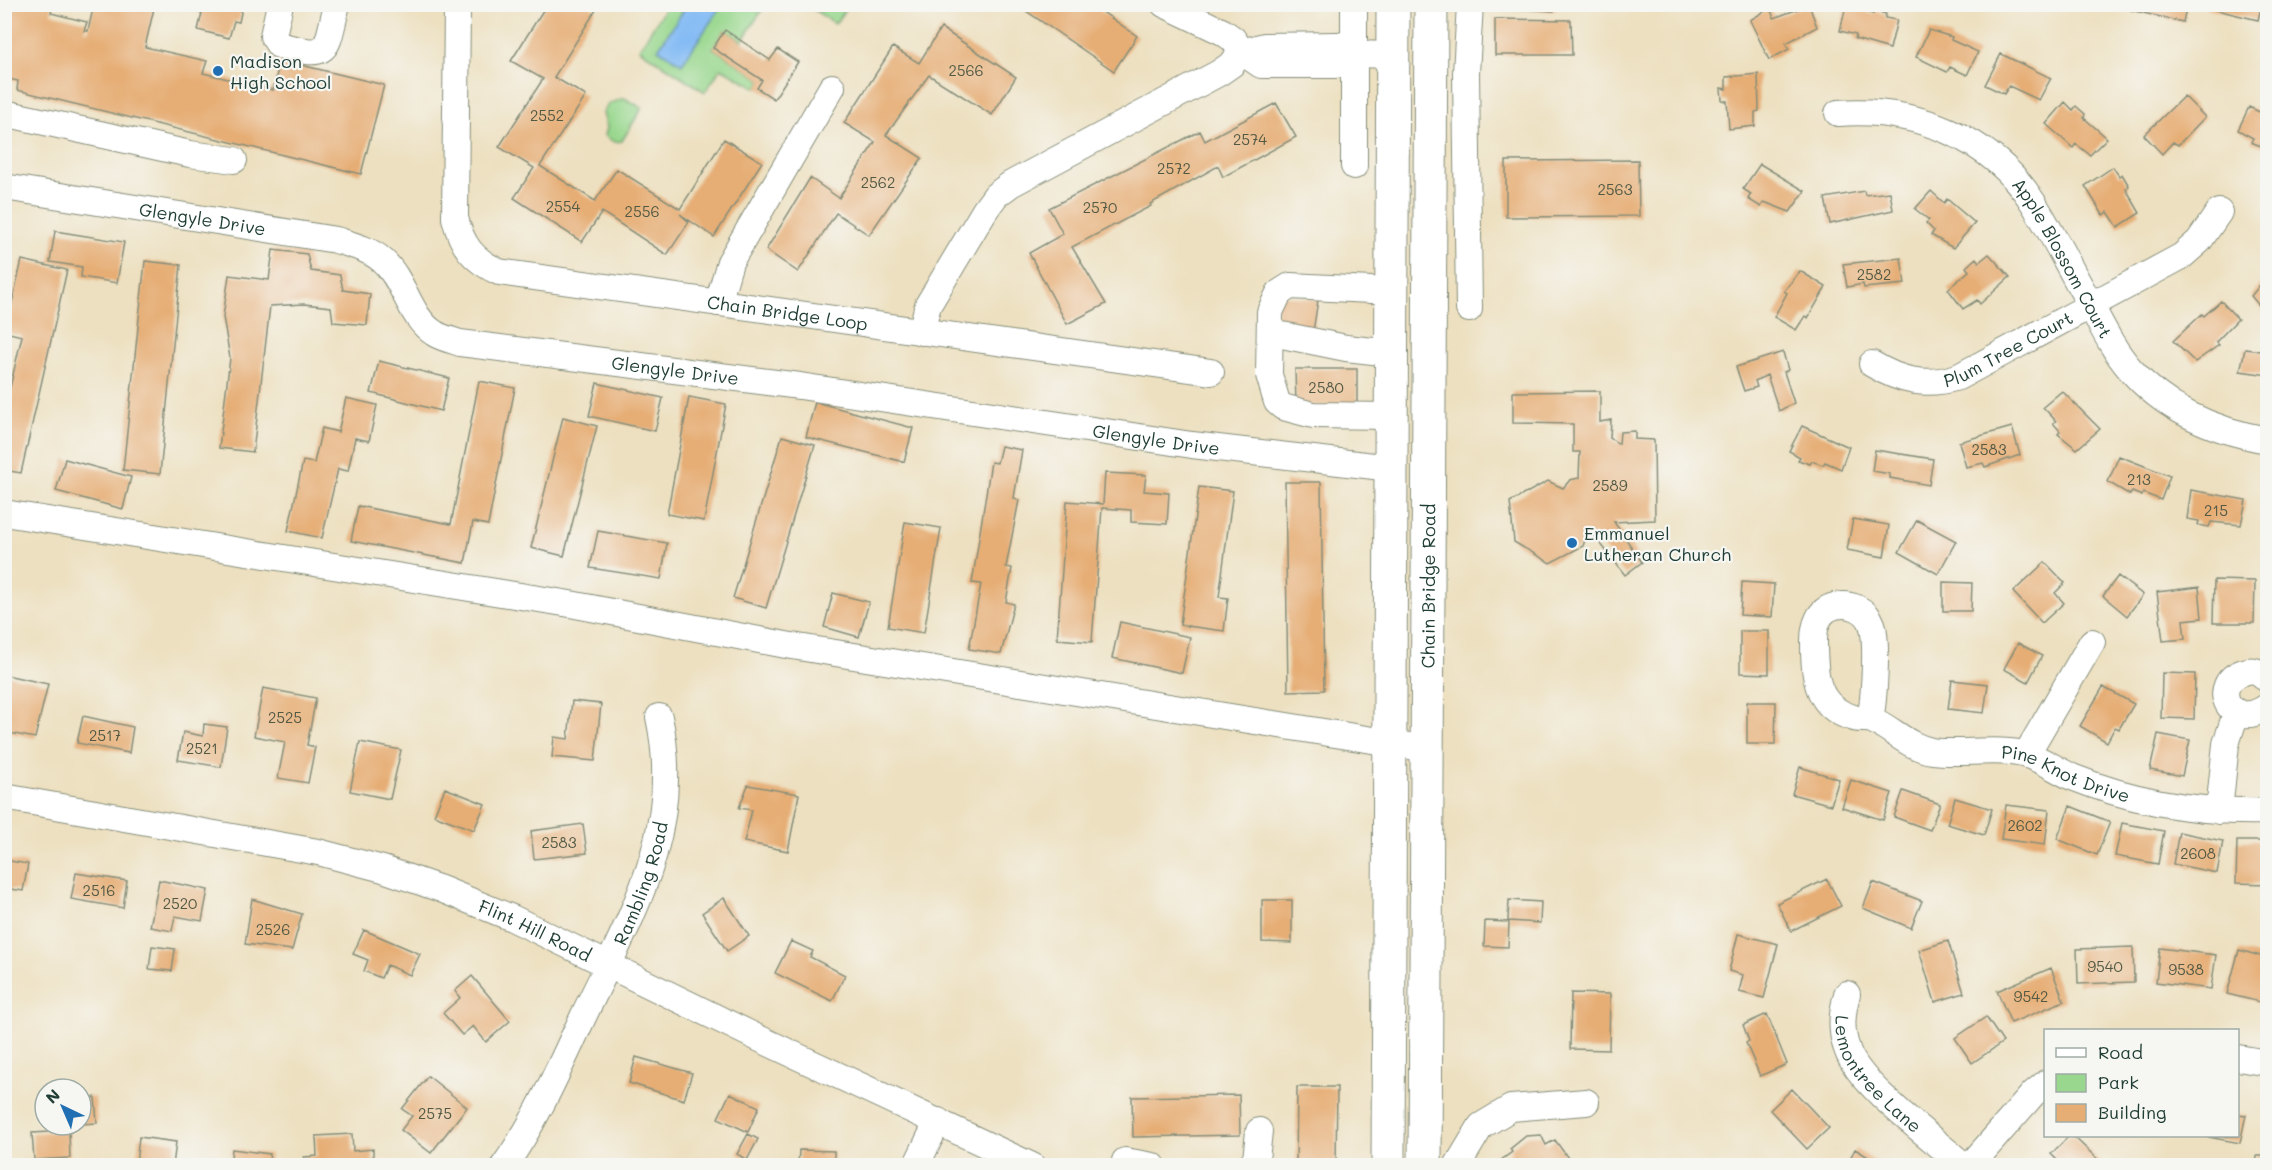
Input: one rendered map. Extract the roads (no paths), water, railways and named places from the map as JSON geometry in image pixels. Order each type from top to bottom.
[{"type":"main road","name":"Chain Bridge Road","points":[[1388,1166],[1393,4]]},
{"type":"main road","name":"Chain Bridge Road","points":[[1425,1166],[1431,4]]},
{"type":"street","points":[[280,4],[273,36],[279,45],[313,53],[323,50],[328,41],[337,4]]},
{"type":"street","name":"Chain Bridge Loop","points":[[457,4],[455,218],[460,237],[468,252],[479,263],[499,272],[1211,372]]},
{"type":"street","points":[[1164,4],[1223,32],[1233,39],[1242,52],[1261,65],[1336,65],[1354,54],[1392,55]]},
{"type":"street","points":[[1354,4],[1354,166]]},
{"type":"street","points":[[1469,309],[1466,73],[1470,4]]},
{"type":"street","points":[[921,332],[928,305],[996,195],[1011,183],[1219,73],[1232,64],[1242,52]]},
{"type":"street","points":[[718,303],[730,262],[832,87]]},
{"type":"street","points":[[4,112],[189,154],[234,160]]},
{"type":"street","name":"Apple Blossom Court","points":[[1838,113],[1889,113],[1909,117],[1940,127],[1992,158],[2033,202],[2114,347],[2130,369],[2154,393],[2178,411],[2206,425],[2235,435],[2268,440]]},
{"type":"street","name":"Glengyle Drive","points":[[4,186],[336,240],[364,248],[381,259],[396,275],[418,318],[434,334],[460,343],[800,386],[1192,444],[1391,468]]},
{"type":"street","name":"Plum Tree Court","points":[[1872,364],[1907,381],[1946,381],[1958,377],[2182,256],[2199,241],[2219,212]]},
{"type":"street","points":[[1391,291],[1290,286],[1279,294],[1270,312],[1272,333],[1269,375],[1277,402],[1283,407],[1313,415],[1391,416]]},
{"type":"street","points":[[1272,333],[1346,348],[1391,353]]},
{"type":"street","points":[[4,513],[570,604],[786,645],[1428,749]]},
{"type":"street","points":[[2026,754],[2092,642]]},
{"type":"street","points":[[2268,680],[2261,673],[2251,669],[2236,674],[2227,684],[2224,696],[2228,706],[2236,713],[2247,716],[2259,713],[2268,706]]},
{"type":"street","points":[[2219,811],[2226,744],[2236,713]]},
{"type":"street","name":"Rambling Road","points":[[504,1166],[518,1146],[550,1085],[639,902],[663,823],[666,760],[659,717]]},
{"type":"street","name":"Pine Knot Drive","points":[[1870,719],[1913,745],[1932,751],[2026,754],[2072,777],[2120,794],[2163,804],[2219,811],[2268,811]]},
{"type":"street","name":"Flint Hill Road","points":[[4,797],[318,852],[383,869],[441,889],[512,918],[758,1038],[1032,1166]]},
{"type":"street","name":"Lemontree Lane","points":[[1847,994],[1842,1014],[1843,1032],[1847,1051],[1856,1067],[1876,1089],[1964,1166]]},
{"type":"street","points":[[2239,1058],[2268,1063]]},
{"type":"street","points":[[1970,1166],[2033,1094],[2044,1085]]},
{"type":"street","points":[[1456,1166],[1481,1126],[1511,1107],[1586,1102]]},
{"type":"street","points":[[916,1166],[938,1121]]},
{"type":"street","points":[[1249,1166],[1256,1160],[1259,1131]]},
{"type":"street","points":[[1125,1161],[1153,1166]]},
{"type":"water","points":[[687,5],[722,5],[682,64],[658,49]]},
{"type":"place","name":"Madison High School","points":[[218,71]]},
{"type":"place","name":"Emmanuel Lutheran Church","points":[[1572,543]]}]
